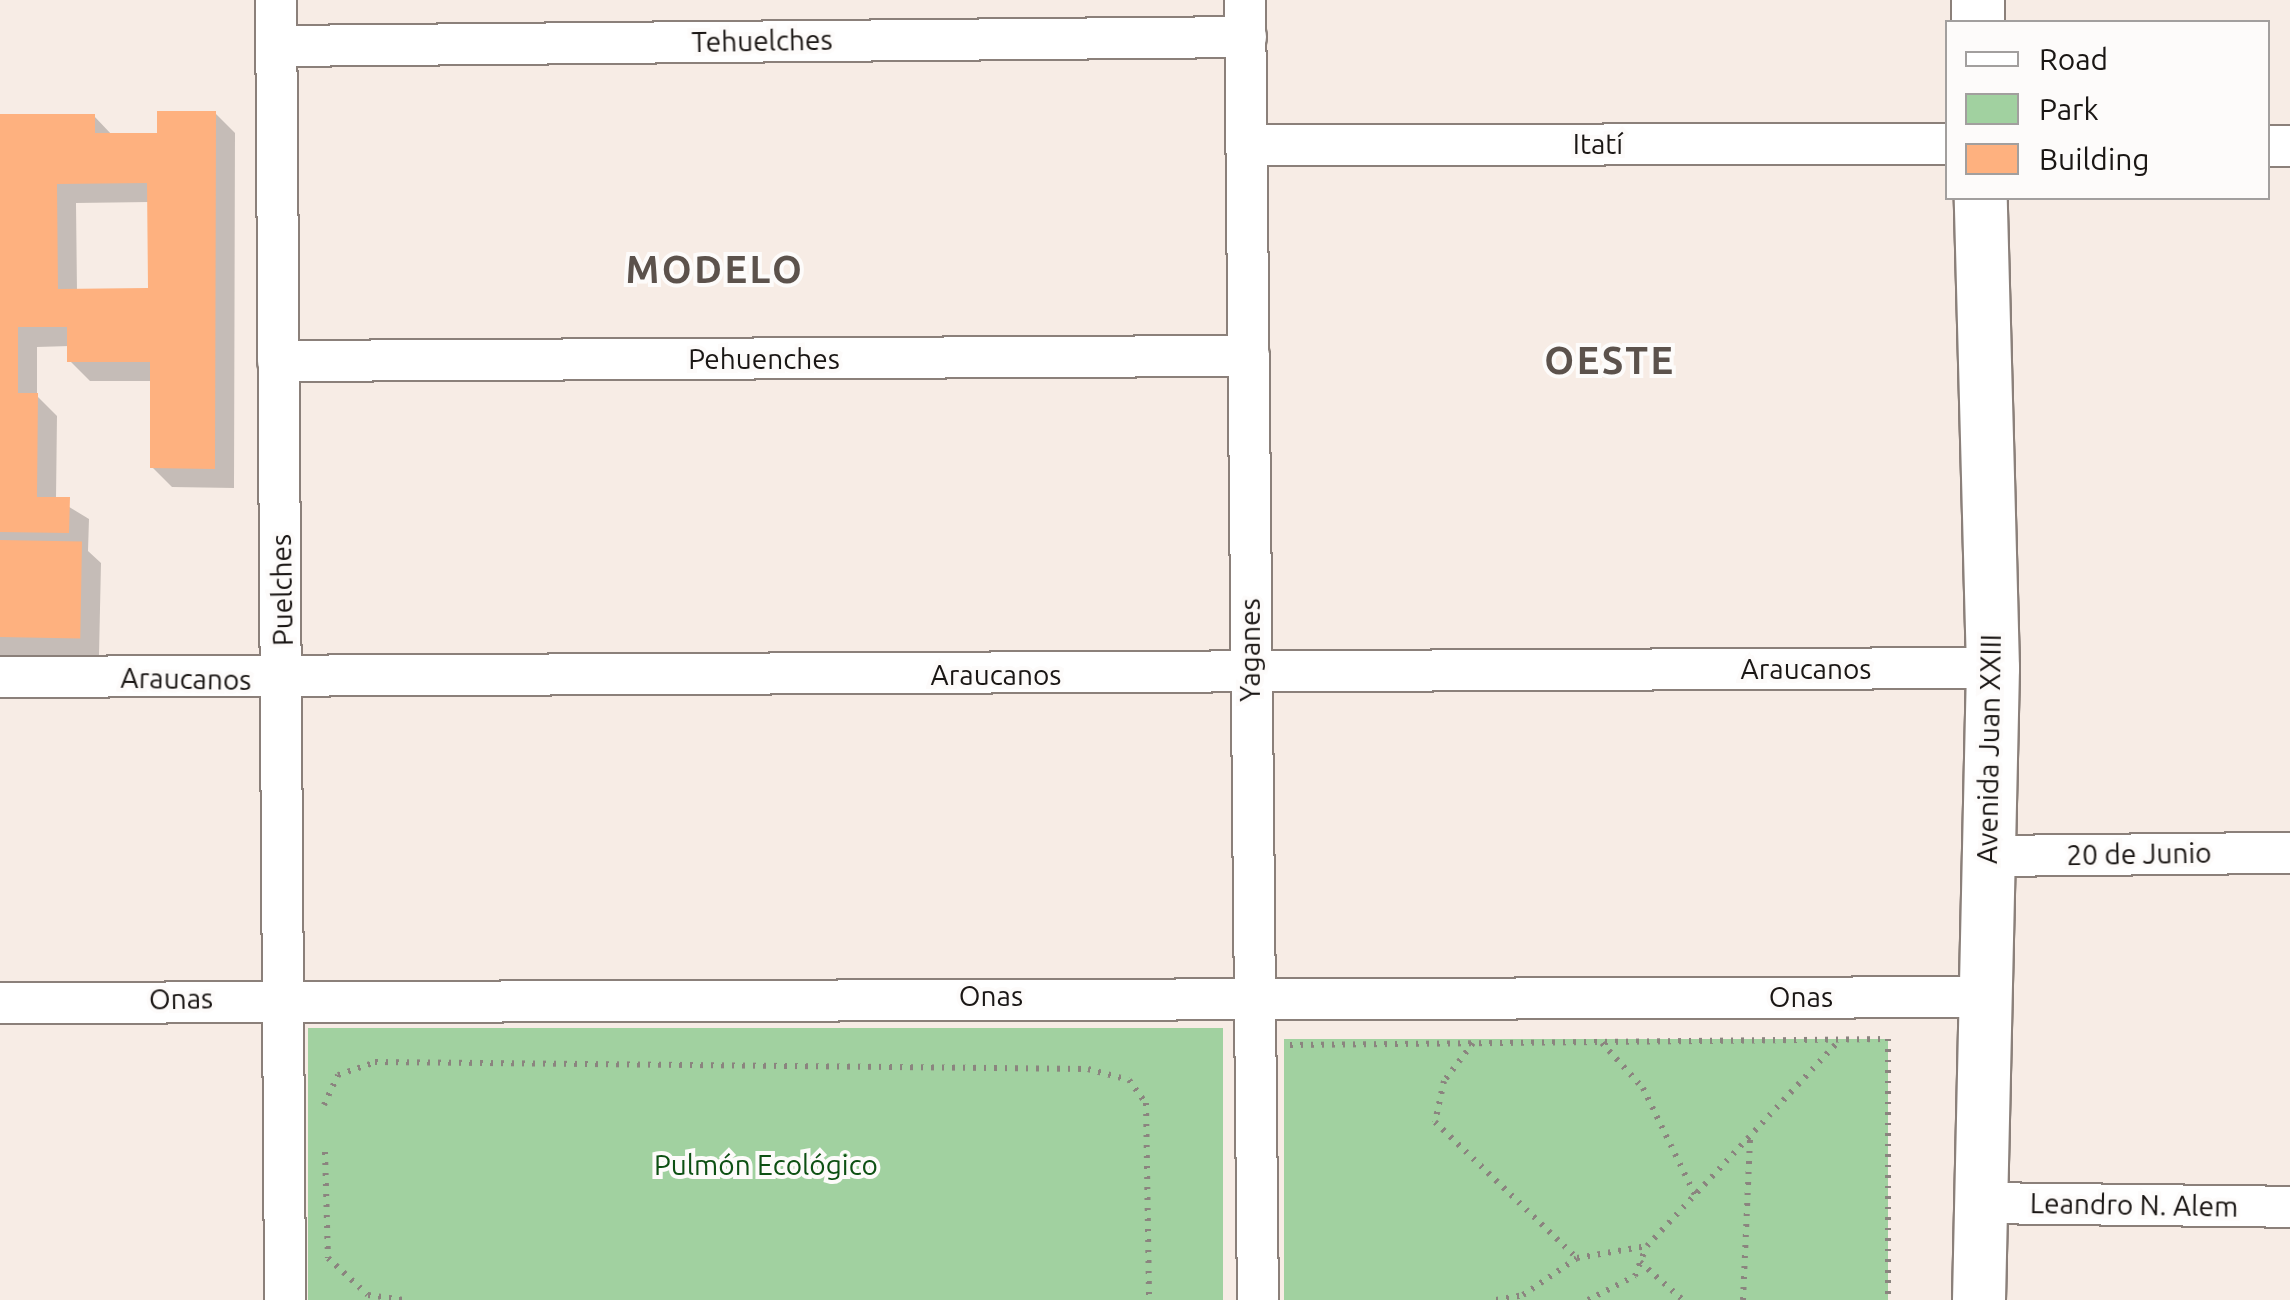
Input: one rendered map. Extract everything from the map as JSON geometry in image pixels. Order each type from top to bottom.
[{"type":"main road","name":"Avenida Juan XXIII","points":[[1980,1300],[1981,997],[1992,668],[1981,200]]},
{"type":"street","name":"Puelches","points":[[276,0],[285,1300]]},
{"type":"street","name":"Tehuelches","points":[[278,46],[1245,18]]},
{"type":"street","name":"Yaganes","points":[[1245,18],[1258,1300]]},
{"type":"street","name":"Itatí","points":[[1249,145],[1945,144]]},
{"type":"street","name":"Pehuenches","points":[[278,362],[1250,356]]},
{"type":"street","name":"Araucanos","points":[[0,677],[283,680],[1992,668]]},
{"type":"street","name":"20 de Junio","points":[[1988,856],[2290,853]]},
{"type":"street","name":"Onas","points":[[0,1003],[284,996],[1981,997]]},
{"type":"street","name":"Leandro N. Alem","points":[[1978,1203],[2290,1207]]},
{"type":"path","points":[[1284,1064],[1284,1045],[1888,1039],[1888,1300]]},
{"type":"path","points":[[1588,1300],[1635,1276],[1647,1246],[1840,1040]]},
{"type":"path","points":[[1601,1042],[1643,1088],[1695,1194]]},
{"type":"path","points":[[1472,1043],[1444,1081],[1435,1122],[1577,1258]]},
{"type":"path","points":[[325,1120],[338,1075],[374,1062],[1088,1070],[1129,1080],[1146,1103],[1150,1300]]},
{"type":"path","points":[[1743,1300],[1750,1135]]},
{"type":"path","points":[[325,1140],[328,1258],[368,1295],[404,1300]]},
{"type":"path","points":[[1496,1300],[1525,1298],[1577,1258],[1647,1246]]},
{"type":"path","points":[[1640,1262],[1683,1300]]},
{"type":"green space","name":"Pulmón Ecológico","points":[[308,1028],[1223,1028],[1223,1300],[308,1300]]},
{"type":"green space","points":[[1284,1039],[1888,1039],[1888,1300],[1284,1300]]},
{"type":"building","points":[[157,111],[216,111],[215,469],[150,468],[150,362],[67,362],[67,327],[18,327],[18,393],[38,393],[37,497],[70,497],[69,533],[0,532],[0,114],[95,114],[95,133],[157,133]],"holes":[[[147,183],[148,288],[58,289],[57,184]]]},
{"type":"building","points":[[0,540],[82,541],[80,638],[0,637]]},
{"type":"district","name":"MODELO","points":[[715,270]]},
{"type":"district","name":"OESTE","points":[[1610,361]]}]
